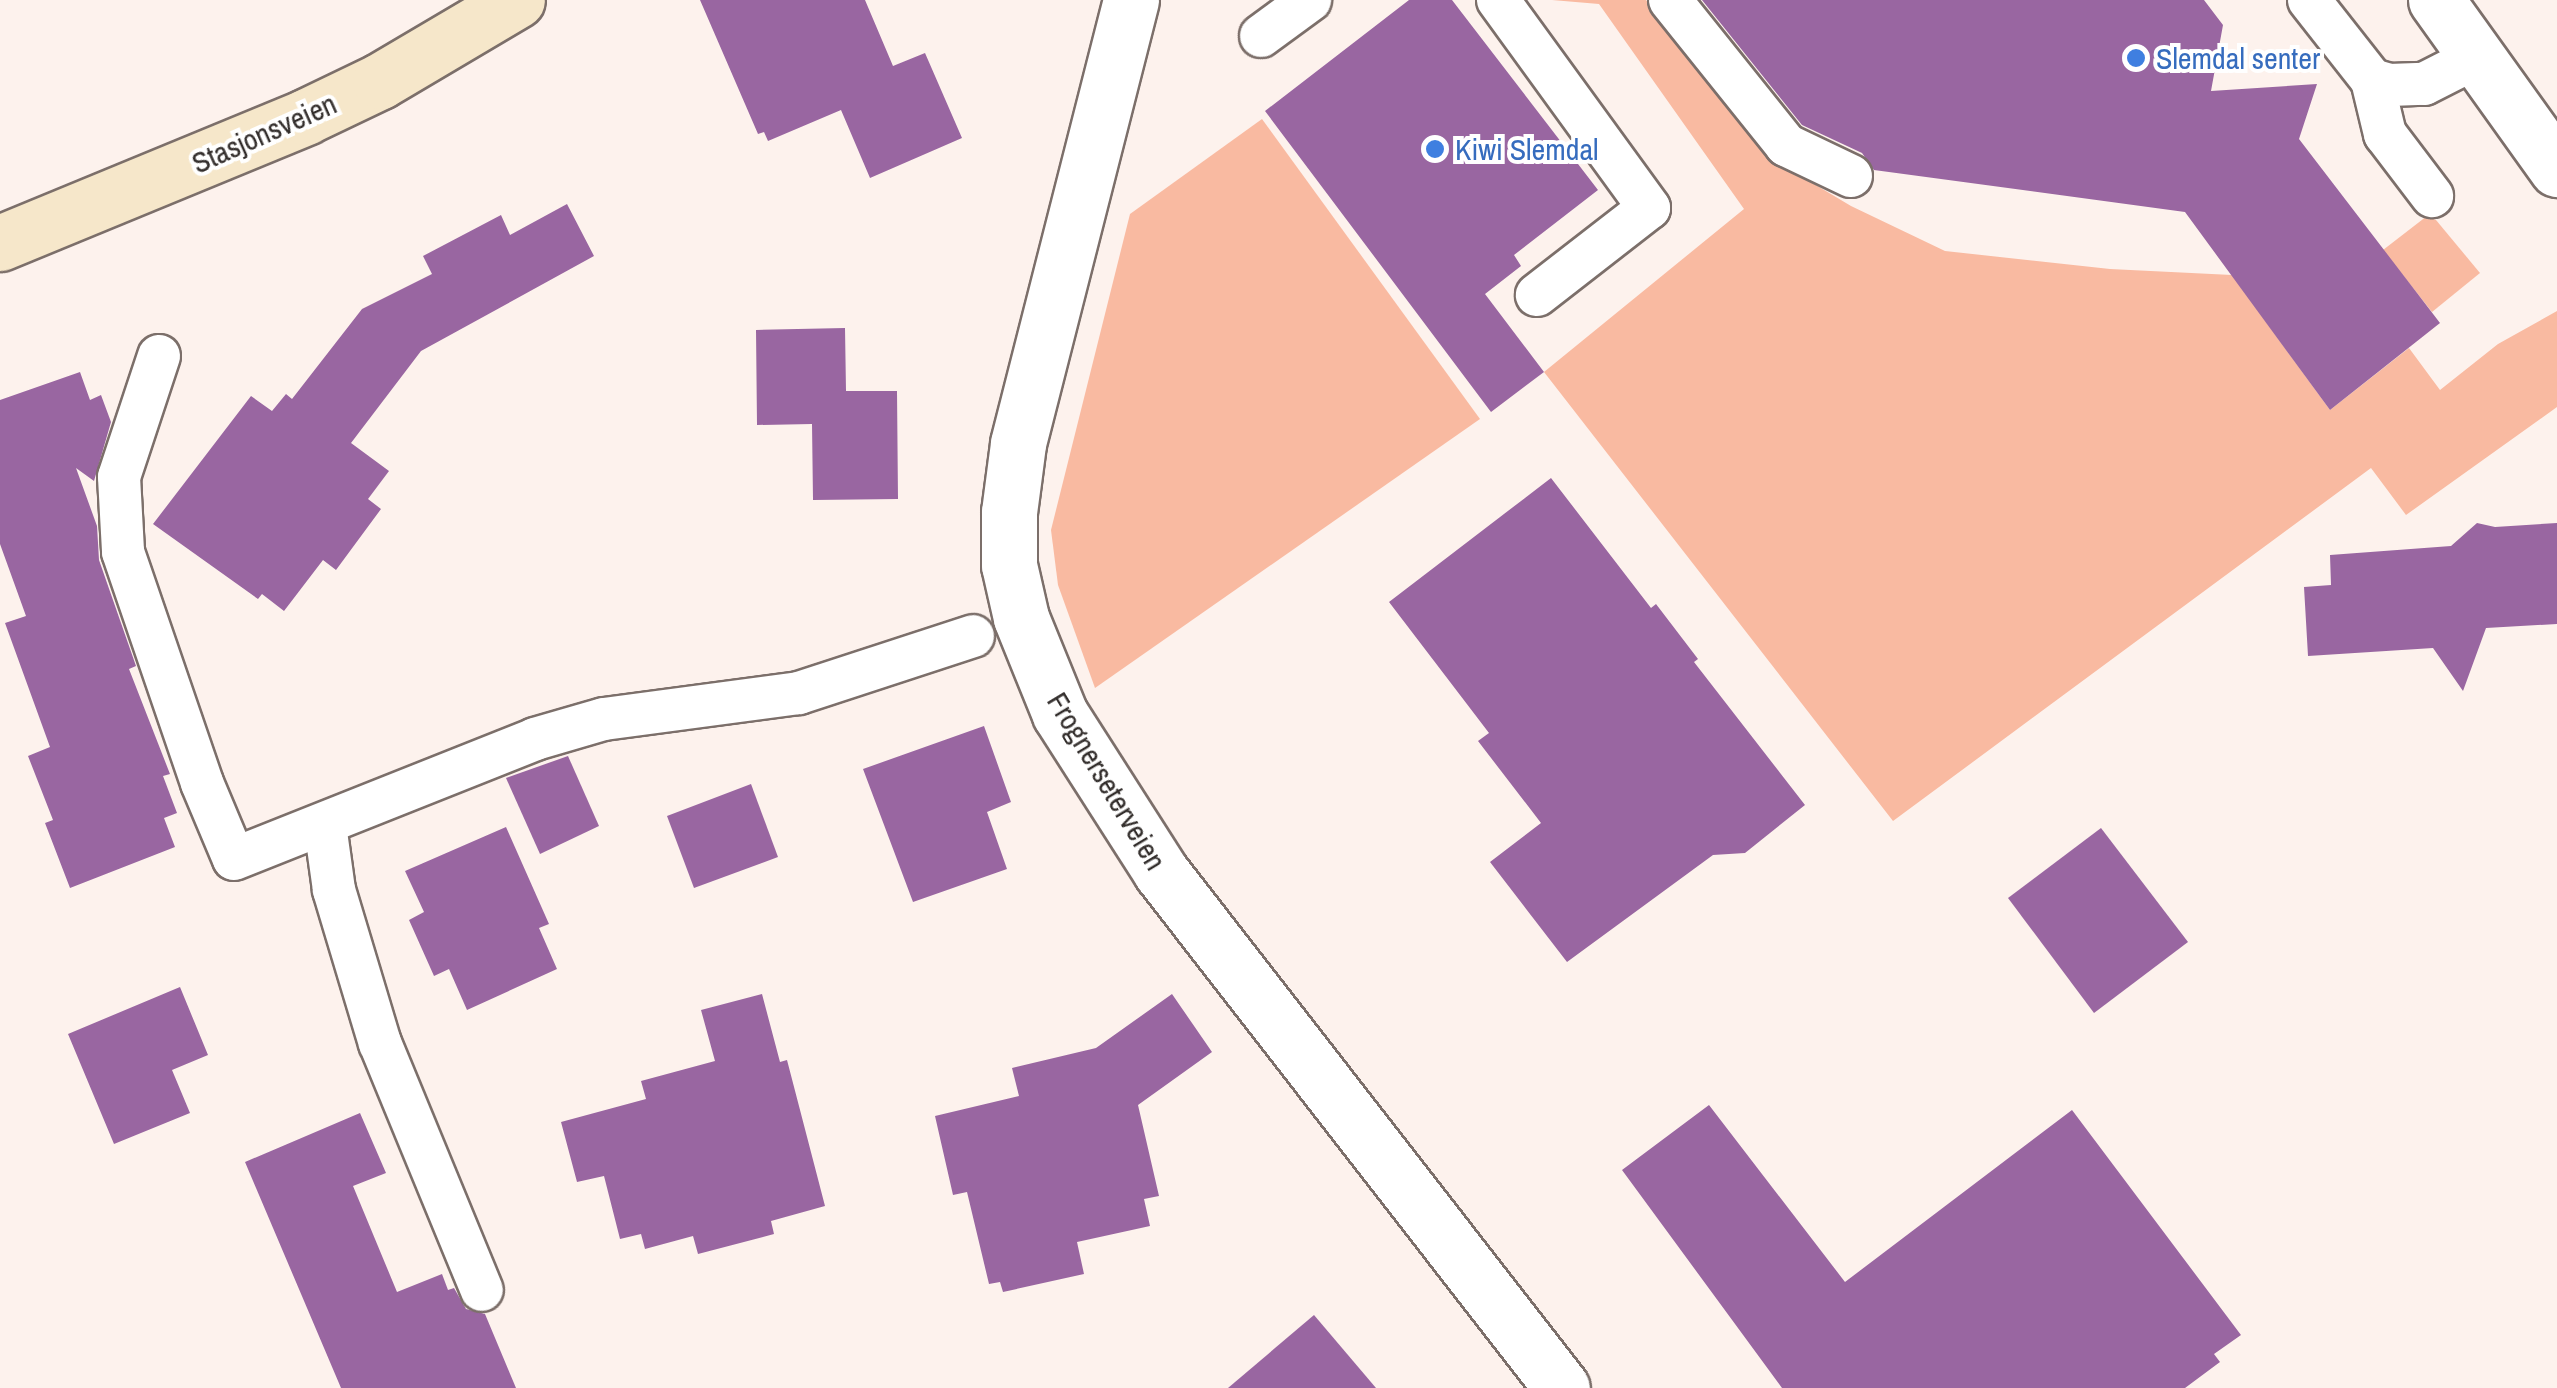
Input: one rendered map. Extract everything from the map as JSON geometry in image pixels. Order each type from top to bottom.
[{"type":"street","name":"Stasjonsveien","points":[[0,243],[305,118],[380,81],[517,0]]},
{"type":"street","name":"Frognerseterveien","points":[[1131,0],[1018,444],[1009,512],[1009,565],[1021,618],[1060,714],[1162,872],[1562,1388]]},
{"type":"street","points":[[2436,0],[2557,169]]},
{"type":"lane","points":[[1261,36],[1310,0]]},
{"type":"lane","points":[[1498,0],[1649,208],[1537,295]]},
{"type":"lane","points":[[1670,0],[1786,145],[1851,176]]},
{"type":"lane","points":[[2310,0],[2372,80],[2385,134],[2432,196]]},
{"type":"lane","points":[[2372,80],[2389,86],[2424,84],[2477,58]]},
{"type":"lane","points":[[159,356],[120,476],[118,511],[124,552],[139,606],[234,859],[535,739],[604,719],[800,693],[973,636]]},
{"type":"lane","points":[[325,825],[334,890],[380,1043],[482,1290]]},
{"type":"shaded area","points":[[1552,0],[1646,0],[1755,142],[1774,160],[1851,206],[1945,251],[2110,269],[2232,275],[2330,410],[2409,348],[2440,390],[2498,344],[2557,311],[2557,407],[2406,515],[2371,468],[1893,821],[1544,372],[1744,209],[1599,4]]},
{"type":"shaded area","points":[[1262,119],[1480,419],[1095,688],[1058,585],[1051,530],[1130,214]]},
{"type":"shaded area","points":[[2427,216],[2436,220],[2480,273],[2432,312],[2383,250]]},
{"type":"building","points":[[700,0],[865,0],[893,66],[925,53],[962,138],[870,178],[841,110],[768,141],[764,132],[758,134]]},
{"type":"building","points":[[1409,0],[1452,0],[1598,190],[1514,255],[1521,266],[1485,294],[1544,372],[1491,412],[1265,111]]},
{"type":"building","points":[[1702,0],[2204,0],[2223,25],[2211,91],[2317,84],[2299,139],[2440,323],[2330,410],[2185,212],[1874,170],[1862,153],[1802,125]]},
{"type":"building","points":[[567,204],[594,256],[421,351],[351,443],[389,471],[368,499],[381,509],[336,570],[323,560],[284,611],[262,594],[258,599],[153,524],[251,396],[272,411],[286,394],[292,399],[362,309],[432,274],[423,256],[501,215],[510,235]]},
{"type":"building","points":[[845,328],[846,391],[897,391],[898,499],[813,500],[812,424],[757,425],[756,330]]},
{"type":"building","points":[[80,372],[90,400],[101,395],[111,422],[94,481],[76,468],[97,526],[99,560],[136,666],[129,669],[170,774],[163,776],[177,813],[164,818],[175,847],[70,888],[45,823],[53,820],[28,756],[50,747],[5,623],[26,616],[0,544],[0,400]]},
{"type":"building","points":[[1551,478],[1651,608],[1656,604],[1698,659],[1694,662],[1805,805],[1745,853],[1713,855],[1567,962],[1490,862],[1541,823],[1478,741],[1489,733],[1389,602]]},
{"type":"building","points":[[2477,523],[2495,527],[2557,523],[2557,624],[2486,628],[2463,691],[2433,648],[2308,656],[2304,587],[2331,585],[2330,555],[2451,546]]},
{"type":"building","points":[[984,726],[1011,802],[987,812],[1007,869],[913,902],[863,769]]},
{"type":"building","points":[[568,756],[599,826],[540,854],[506,778]]},
{"type":"building","points":[[751,784],[778,857],[694,888],[667,816]]},
{"type":"building","points":[[506,827],[549,924],[539,928],[557,969],[467,1010],[449,969],[434,976],[409,920],[424,912],[405,871]]},
{"type":"building","points":[[2101,828],[2188,942],[2094,1013],[2008,898]]},
{"type":"building","points":[[180,987],[208,1055],[172,1070],[190,1113],[114,1144],[68,1034]]},
{"type":"building","points":[[762,994],[780,1062],[787,1060],[825,1206],[771,1221],[774,1234],[698,1254],[693,1236],[645,1249],[641,1234],[620,1239],[604,1176],[577,1182],[561,1122],[646,1099],[641,1081],[715,1061],[701,1010]]},
{"type":"building","points":[[1172,994],[1212,1052],[1138,1105],[1159,1196],[1144,1199],[1150,1226],[1077,1242],[1084,1274],[1003,1292],[1000,1282],[989,1284],[967,1192],[953,1195],[935,1116],[1019,1096],[1012,1068],[1096,1048]]},
{"type":"building","points":[[1709,1105],[1845,1282],[2072,1110],[2241,1335],[2214,1354],[2220,1362],[2185,1388],[1782,1388],[1622,1170]]},
{"type":"building","points":[[360,1113],[386,1173],[353,1186],[397,1292],[442,1274],[448,1290],[454,1288],[466,1309],[485,1314],[516,1388],[341,1388],[245,1162]]},
{"type":"building","points":[[1314,1315],[1376,1388],[1228,1388]]},
{"type":"place","name":"Slemdal senter","points":[[2136,58]]},
{"type":"place","name":"Kiwi Slemdal","points":[[1435,149]]}]
